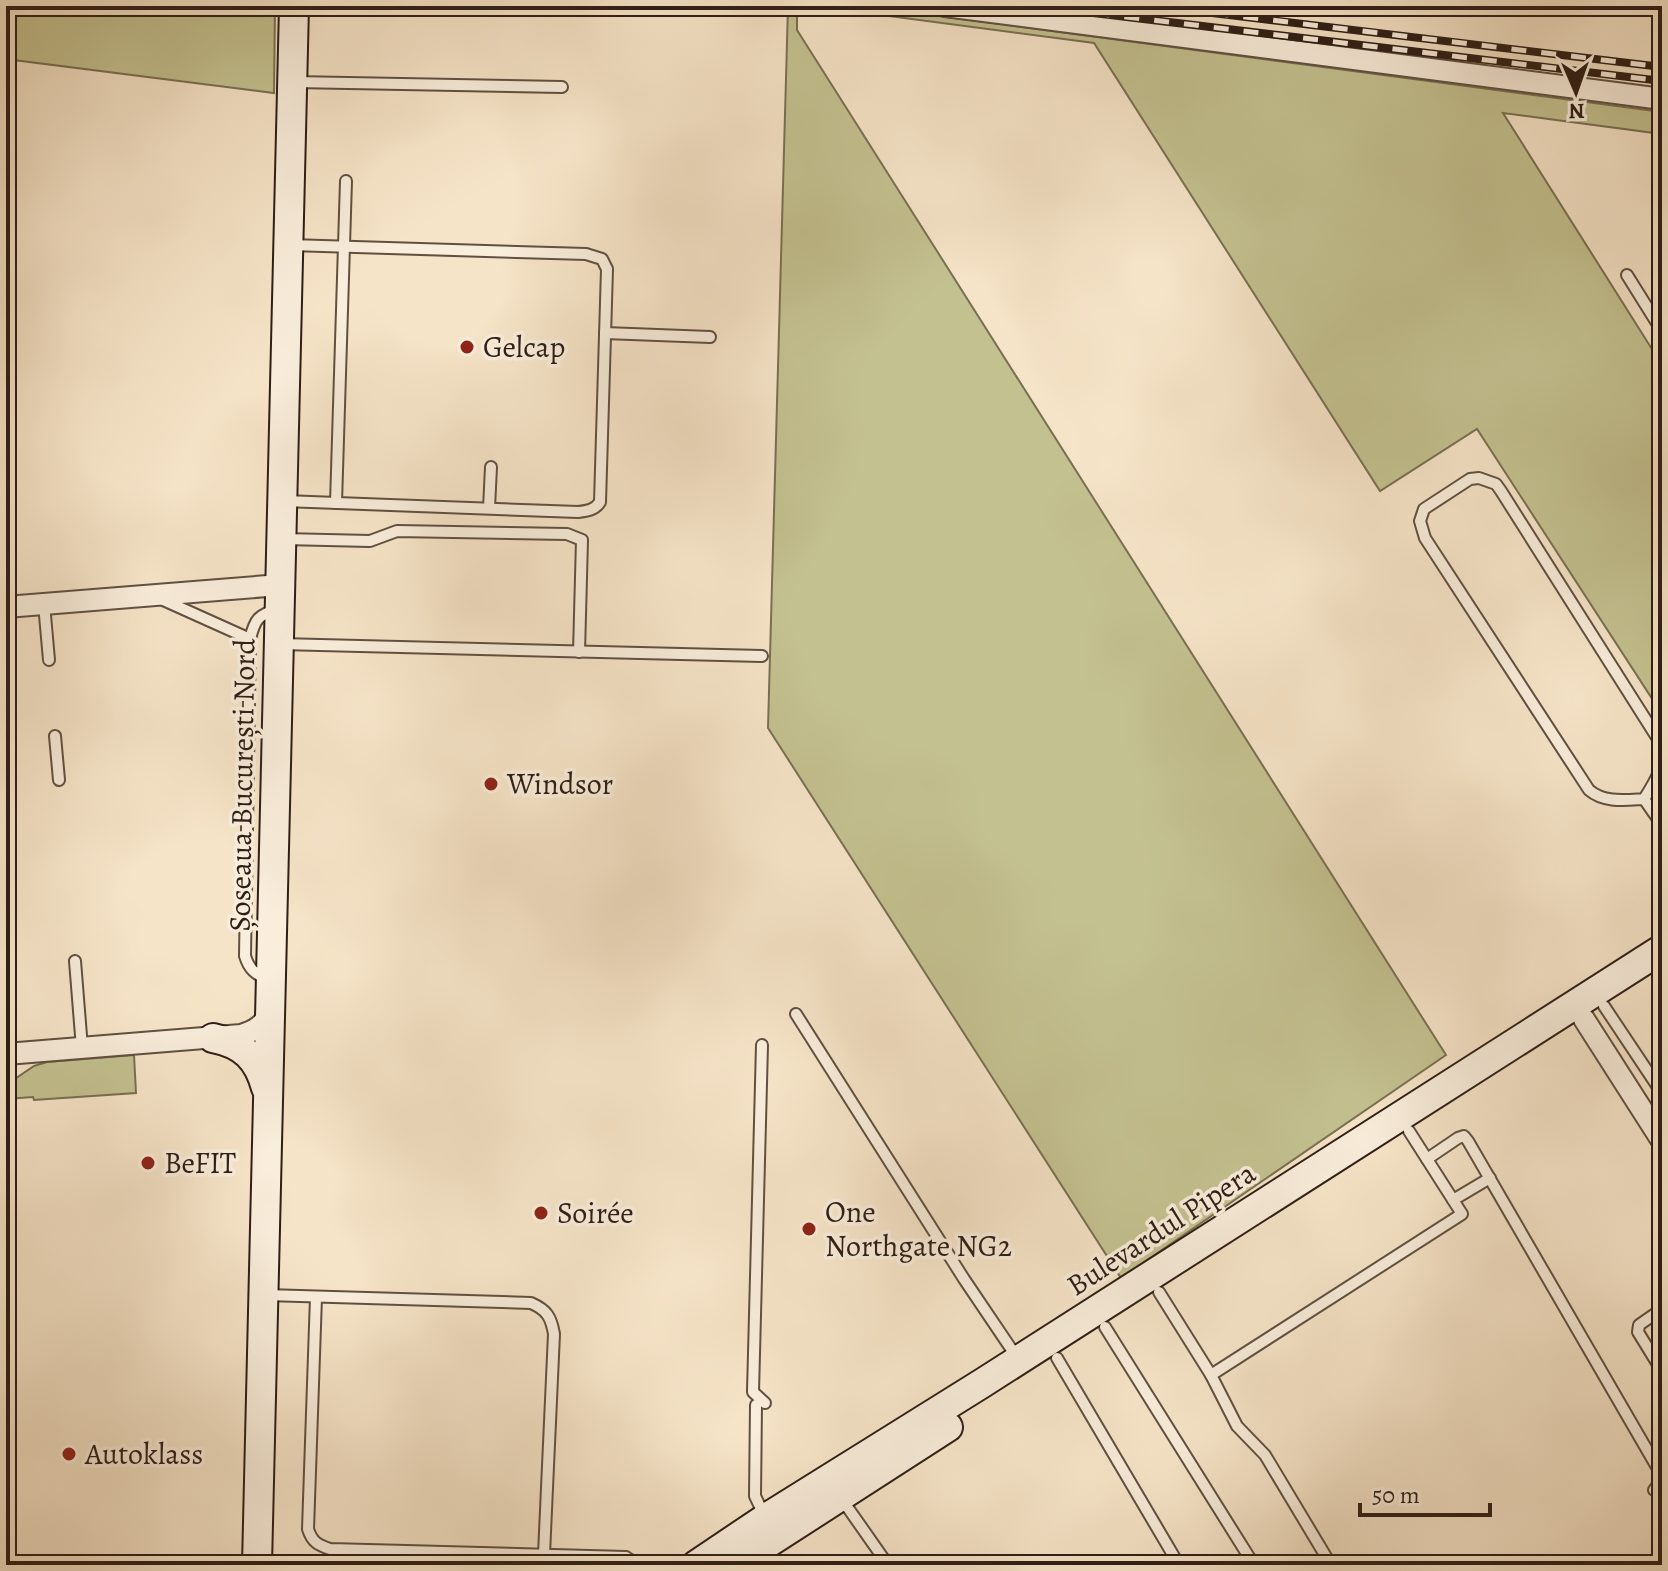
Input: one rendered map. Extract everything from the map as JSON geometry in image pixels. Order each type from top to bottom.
[{"type":"main road","name":"Șoseaua București Nord","points":[[257,1565],[268,1101],[264,1021],[271,981],[294,6]]},
{"type":"main road","name":"Bulevardul Pipera","points":[[696,1565],[1662,949]]},
{"type":"main road","name":"Bulevardul Pipera","points":[[734,1565],[1662,969]]},
{"type":"main road","points":[[264,1021],[252,1058],[249,1092],[247,1233],[251,1270],[264,1295]]},
{"type":"main road","points":[[213,1038],[235,1044],[252,1058],[265,1084],[268,1101]]},
{"type":"street","points":[[945,6],[1662,99]]},
{"type":"street","points":[[6,607],[152,595],[280,597]]},
{"type":"street","points":[[1594,1013],[1662,1141]]},
{"type":"street","points":[[6,1054],[241,1035],[264,1021]]},
{"type":"lane","points":[[292,82],[562,87]]},
{"type":"lane","points":[[336,503],[346,181]]},
{"type":"lane","points":[[282,501],[578,512],[597,506],[600,502],[607,269],[602,259],[594,255],[288,245]]},
{"type":"lane","points":[[1627,275],[1662,331]]},
{"type":"lane","points":[[605,333],[710,337]]},
{"type":"lane","points":[[489,508],[491,467]]},
{"type":"lane","points":[[1644,799],[1659,777],[1662,754],[1658,739],[1496,484],[1479,478],[1470,479],[1424,509],[1420,521],[1425,538],[1589,790],[1612,799],[1644,799],[1658,810],[1662,825]]},
{"type":"lane","points":[[281,539],[370,541],[397,531],[567,534],[582,540],[579,652]]},
{"type":"lane","points":[[152,595],[250,639]]},
{"type":"lane","points":[[271,981],[249,967],[245,956],[250,639],[259,617],[280,597]]},
{"type":"lane","points":[[44,604],[49,660]]},
{"type":"lane","points":[[279,644],[762,656]]},
{"type":"lane","points":[[55,736],[59,780]]},
{"type":"lane","points":[[75,961],[82,1048]]},
{"type":"lane","points":[[1594,1013],[1662,1093]]},
{"type":"lane","points":[[796,1014],[1018,1360]]},
{"type":"lane","points":[[762,1045],[753,1392],[761,1404],[755,1496],[766,1518]]},
{"type":"lane","points":[[1211,1375],[1462,1214],[1409,1131]]},
{"type":"lane","points":[[1427,1159],[1464,1136],[1661,1474],[1654,1490]]},
{"type":"lane","points":[[1453,1200],[1490,1178]]},
{"type":"lane","points":[[1159,1292],[1211,1375],[1237,1426],[1265,1455],[1331,1565]]},
{"type":"lane","points":[[264,1295],[531,1303],[544,1308],[554,1334],[544,1554]]},
{"type":"lane","points":[[316,1297],[308,1529],[311,1539],[330,1549],[626,1557],[638,1565]]},
{"type":"lane","points":[[1662,1309],[1639,1325],[1638,1332],[1662,1371]]},
{"type":"lane","points":[[1105,1327],[1254,1565]]},
{"type":"lane","points":[[1057,1358],[1179,1565]]},
{"type":"lane","points":[[840,1497],[888,1565]]},
{"type":"shaded area","points":[[6,6],[275,6],[274,93],[6,59]]},
{"type":"shaded area","points":[[788,6],[797,6],[797,30],[1446,1055],[1121,1278],[768,728]]},
{"type":"shaded area","points":[[813,6],[863,6],[1662,112],[1662,134],[1503,113],[1662,365],[1662,714],[1477,429],[1380,491],[1094,43]]},
{"type":"shaded area","points":[[134,1055],[136,1093],[6,1099],[6,1085],[34,1066],[47,1062]]},
{"type":"railway","points":[[1035,6],[1662,81]]},
{"type":"railway","points":[[1154,6],[1662,67]]},
{"type":"place","name":"Gelcap","points":[[467,347]]},
{"type":"place","name":"Windsor","points":[[491,784]]},
{"type":"place","name":"BeFIT","points":[[148,1163]]},
{"type":"place","name":"Soirée","points":[[541,1213]]},
{"type":"place","name":"One Northgate NG2","points":[[809,1229]]},
{"type":"place","name":"Autoklass","points":[[69,1454]]}]
